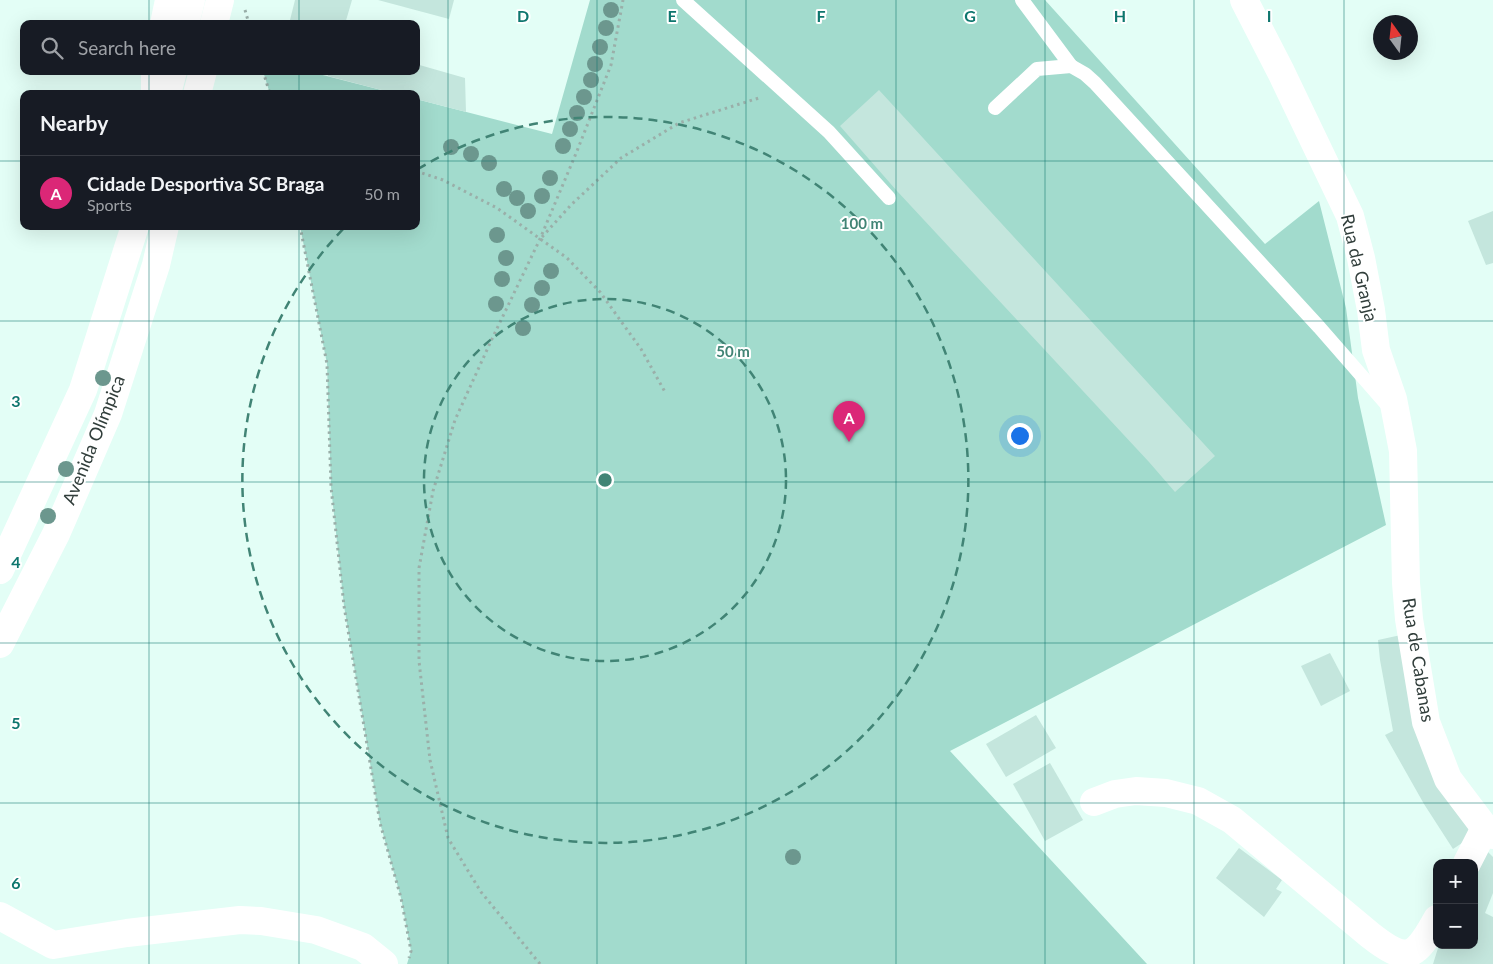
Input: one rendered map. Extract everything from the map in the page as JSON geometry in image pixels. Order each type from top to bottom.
[{"type":"street","points":[[165,20],[169,0]]},
{"type":"street","points":[[186,20],[191,0]]},
{"type":"street","points":[[215,20],[220,0]]},
{"type":"street","name":"Rua da Granja","points":[[1244,0],[1350,216],[1361,258],[1371,310],[1376,350],[1393,399],[1403,451],[1404,525]]},
{"type":"street","points":[[155,75],[155,90]]},
{"type":"street","points":[[168,90],[172,75]]},
{"type":"street","points":[[198,90],[202,75]]},
{"type":"street","name":"Avenida Olímpica","points":[[0,570],[83,390],[134,230]]},
{"type":"street","name":"Avenida Olímpica","points":[[0,644],[56,534],[108,414],[156,265],[164,230]]},
{"type":"street","name":"Rua de Cabanas","points":[[1404,525],[1409,619],[1426,722],[1448,779],[1489,832]]},
{"type":"street","points":[[1094,802],[1115,794],[1136,791],[1166,793],[1198,802],[1232,820],[1384,947],[1401,954],[1412,953],[1419,947],[1433,925]]},
{"type":"street","points":[[1470,859],[1489,832]]},
{"type":"street","points":[[0,916],[53,945],[136,932],[240,920],[261,921],[316,930],[363,947],[384,964]]},
{"type":"lane","points":[[683,0],[829,132],[889,198]]},
{"type":"lane","points":[[1022,0],[1071,66],[1085,74],[1095,83],[1318,327],[1396,416]]},
{"type":"lane","points":[[996,108],[1037,69],[1071,66]]},
{"type":"path","points":[[540,964],[481,892],[448,838],[430,760],[419,661],[419,568],[433,491],[456,420],[491,341],[540,240],[578,151],[611,65],[623,0]]},
{"type":"path","points":[[264,75],[269,90]]},
{"type":"path","points":[[540,240],[571,204],[621,158],[637,148],[679,123],[784,91]]},
{"type":"path","points":[[420,172],[443,180],[497,208],[566,258],[600,292],[641,349],[665,392]]},
{"type":"path","points":[[301,230],[327,364],[331,487],[344,606],[380,823],[401,898],[411,951],[407,964]]},
{"type":"green space","points":[[590,0],[1045,0],[1265,244],[1319,201],[1346,308],[1358,398],[1386,525],[950,751],[1147,964],[407,964],[411,951],[401,898],[380,823],[344,606],[331,487],[327,364],[301,230],[420,230],[420,100],[552,134]]},
{"type":"green space","points":[[264,75],[323,75],[381,90],[269,90]]},
{"type":"building","points":[[295,0],[352,0],[346,20],[290,20]]},
{"type":"building","points":[[378,0],[454,0],[449,19]]},
{"type":"building","points":[[420,65],[465,78],[466,112],[420,100],[420,90],[382,90],[328,76],[420,75]]},
{"type":"building","points":[[879,90],[1215,456],[1175,492],[897,191],[840,126]]},
{"type":"building","points":[[1493,211],[1493,263],[1486,265],[1468,221]]},
{"type":"building","points":[[1401,635],[1477,833],[1453,849],[1424,804],[1385,735],[1393,731],[1378,640]]},
{"type":"building","points":[[1330,653],[1350,691],[1321,706],[1301,666]]},
{"type":"building","points":[[1036,715],[1056,748],[1006,777],[986,744]]},
{"type":"building","points":[[1050,763],[1083,820],[1045,841],[1013,784]]},
{"type":"building","points":[[1239,848],[1282,880],[1276,889],[1282,892],[1264,917],[1216,878]]},
{"type":"building","points":[[1484,848],[1493,857],[1493,893],[1485,913],[1493,917],[1493,964],[1433,964],[1438,949],[1478,949],[1478,859]]},
{"type":"place","name":"Cidade Desportiva SC Braga","points":[[849,442]]}]
